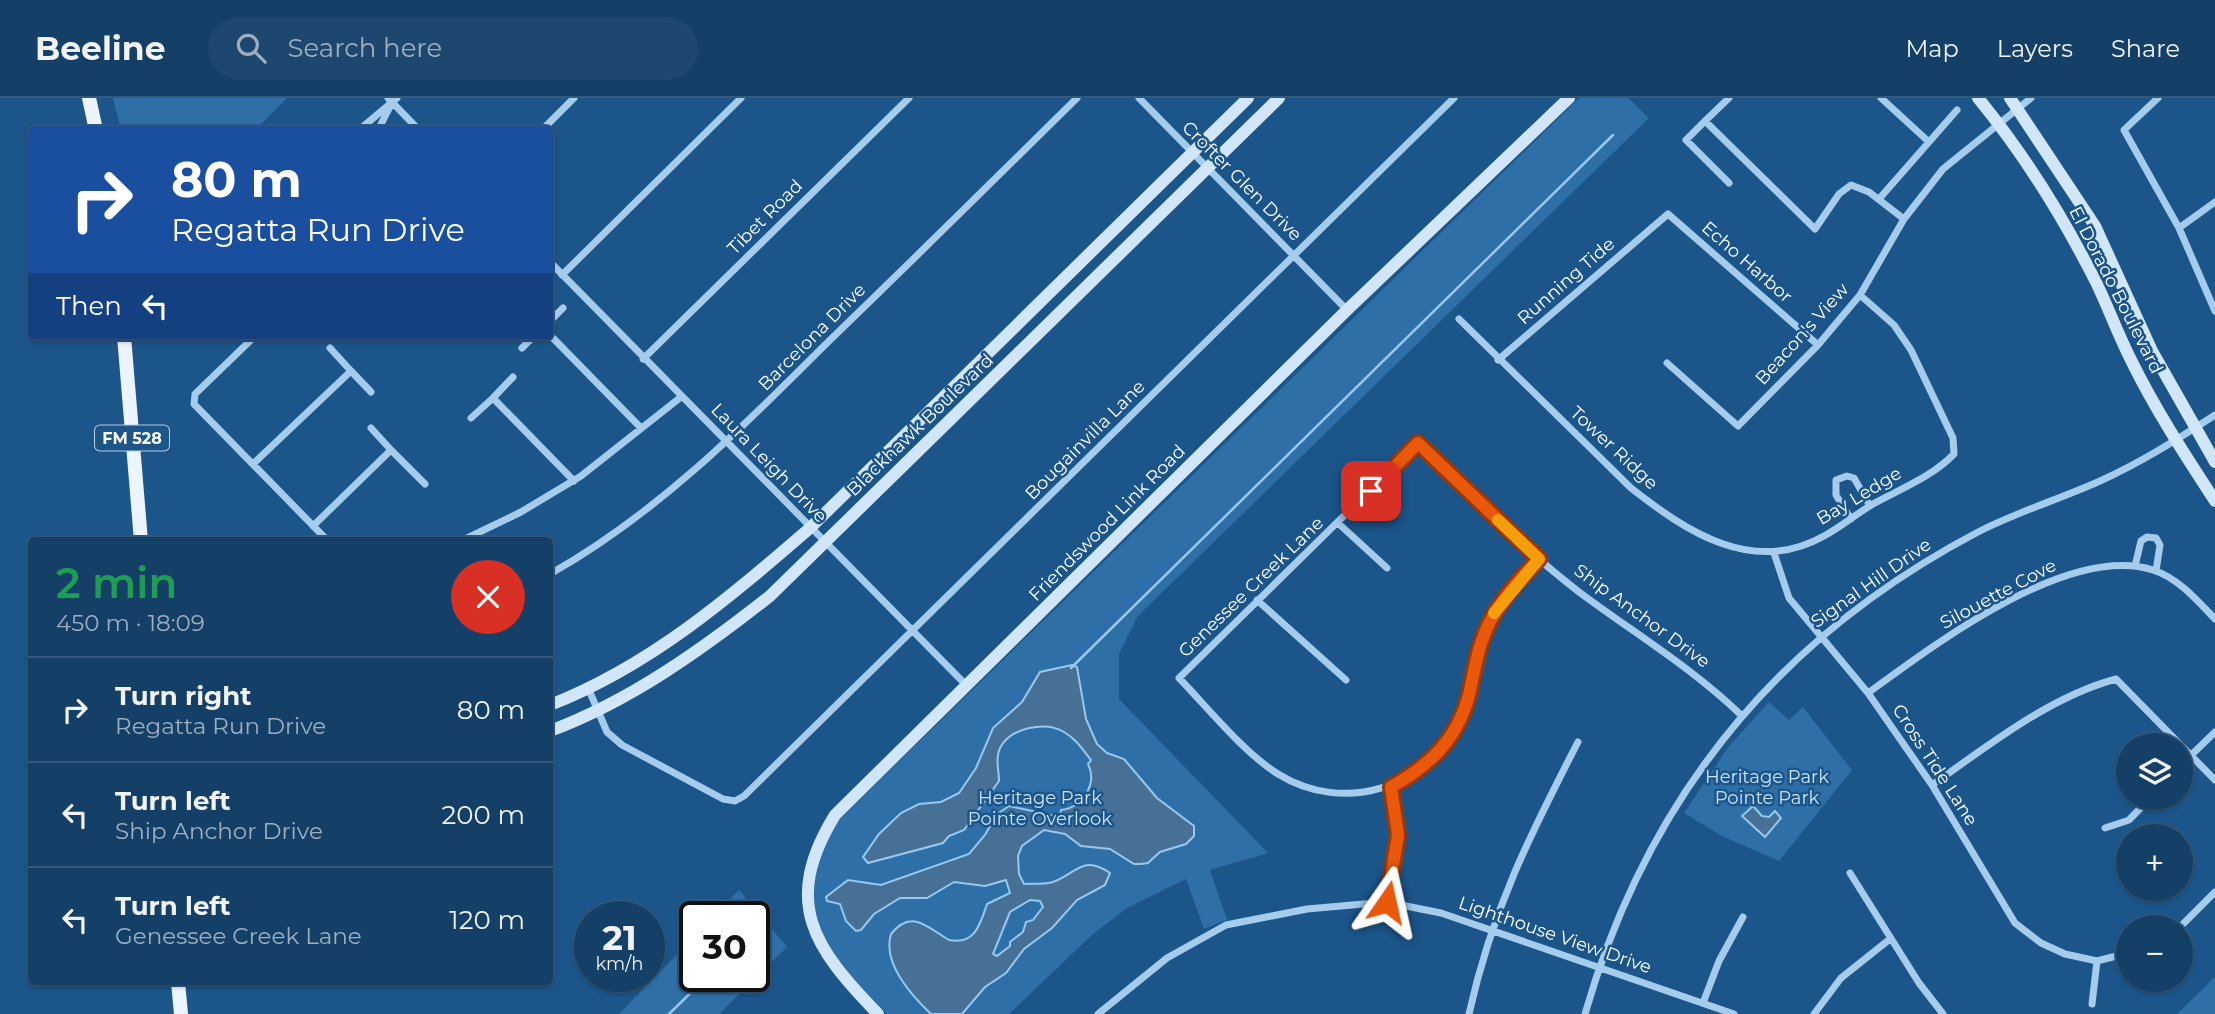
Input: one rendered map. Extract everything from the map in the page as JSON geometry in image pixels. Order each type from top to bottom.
[{"type":"main road","points":[[89,98],[95,126]]},
{"type":"main road","name":"Blackhawk Boulevard","points":[[553,704],[589,690],[669,643],[714,610],[810,528],[1248,98]]},
{"type":"main road","name":"Blackhawk Boulevard","points":[[553,730],[656,677],[716,639],[770,596],[1279,98]]},
{"type":"main road","name":"Friendswood Link Road","points":[[878,1014],[843,978],[822,948],[807,900],[814,854],[835,815],[1347,310],[1569,98]]},
{"type":"main road","name":"El Dorado Boulevard","points":[[1978,98],[1998,122],[2050,199],[2096,283],[2130,358],[2175,440],[2215,501]]},
{"type":"main road","name":"El Dorado Boulevard","points":[[2014,103],[2095,226],[2152,351],[2193,429],[2215,462]]},
{"type":"main road","points":[[1074,268],[1090,284]]},
{"type":"main road","points":[[2096,283],[2117,274]]},
{"type":"main road","name":"FM 528","points":[[124,340],[141,537]]},
{"type":"main road","points":[[985,355],[1001,371]]},
{"type":"main road","points":[[178,985],[181,1014]]},
{"type":"street","points":[[546,126],[574,98]]},
{"type":"street","points":[[562,275],[741,98]]},
{"type":"street","name":"Tibet Road","points":[[643,359],[909,98]]},
{"type":"street","name":"Barcelona Drive","points":[[553,572],[589,552],[658,503],[727,442],[1077,98]]},
{"type":"street","name":"Crofter Glen Drive","points":[[1139,98],[1347,310]]},
{"type":"street","name":"Bougainvilla Lane","points":[[596,709],[607,732],[622,745],[714,796],[735,801],[744,796],[1454,98]]},
{"type":"street","points":[[1729,98],[1686,140],[1729,183]]},
{"type":"street","points":[[1881,98],[1929,142]]},
{"type":"street","name":"Beacon's View","points":[[1667,363],[1738,426],[1818,345],[1860,295],[1904,219],[1943,169],[1998,122],[2014,103],[2031,98]]},
{"type":"street","points":[[2158,98],[2124,131],[2179,228],[2215,312]]},
{"type":"street","points":[[363,126],[392,100]]},
{"type":"street","points":[[380,126],[392,100]]},
{"type":"street","points":[[392,100],[415,126]]},
{"type":"street","points":[[1879,199],[1957,110]]},
{"type":"street","points":[[1705,121],[1815,229],[1839,194],[1851,185],[1879,199],[1904,219]]},
{"type":"street","points":[[2179,228],[2215,202]]},
{"type":"street","name":"Echo Harbor","points":[[1655,226],[1668,214],[1818,345]]},
{"type":"street","name":"Running Tide","points":[[1498,360],[1655,226]]},
{"type":"street","name":"Laura Leigh Drive","points":[[553,265],[912,633],[967,685]]},
{"type":"street","name":"Bay Ledge","points":[[1774,553],[1823,537],[1870,506],[1943,466],[1954,454],[1953,438],[1911,350],[1894,325],[1860,295]]},
{"type":"street","points":[[553,318],[563,308]]},
{"type":"street","name":"Tower Ridge","points":[[1459,319],[1498,360],[1652,505],[1722,547],[1747,552],[1774,553]]},
{"type":"street","points":[[553,338],[641,428]]},
{"type":"street","points":[[251,340],[195,394],[194,404],[324,537]]},
{"type":"street","points":[[522,348],[530,340]]},
{"type":"street","points":[[330,348],[372,392]]},
{"type":"street","points":[[253,464],[351,371]]},
{"type":"street","points":[[471,418],[513,377]]},
{"type":"street","points":[[469,537],[574,481],[681,397]]},
{"type":"street","points":[[493,398],[574,481]]},
{"type":"street","name":"Signal Hill Drive","points":[[1585,1014],[1599,966],[1644,858],[1700,768],[1741,715],[1820,636],[1893,582],[1937,554],[1981,530],[2098,482],[2215,415]]},
{"type":"street","points":[[371,428],[425,484]]},
{"type":"street","name":"Genessee Creek Lane","points":[[1391,787],[1341,794],[1297,785],[1259,760],[1179,678],[1257,600],[1339,524],[1418,443],[1432,457]]},
{"type":"street","points":[[313,526],[391,450]]},
{"type":"street","name":"Ship Anchor Drive","points":[[1432,457],[1539,559],[1580,592],[1682,663],[1741,715]]},
{"type":"street","points":[[1851,519],[1836,495],[1836,480],[1847,476],[1854,478],[1870,506]]},
{"type":"street","points":[[1339,524],[1387,568]]},
{"type":"street","points":[[2135,566],[2141,541],[2147,537],[2156,538],[2160,545],[2156,571]]},
{"type":"street","name":"Cross Tide Lane","points":[[1774,553],[1789,598],[1868,693],[1932,785],[2015,923],[2041,943],[2065,954],[2097,961]]},
{"type":"street","points":[[1387,902],[1398,835],[1391,787],[1416,773],[1448,742],[1463,717],[1478,652],[1496,608],[1539,559]]},
{"type":"street","name":"Silouette Cove","points":[[1868,693],[1926,651],[1982,616],[2047,583],[2082,570],[2135,566],[2156,571],[2186,589],[2215,619]]},
{"type":"street","points":[[1257,600],[1346,680]]},
{"type":"street","points":[[1932,785],[2032,717],[2099,683],[2116,679],[2169,733]]},
{"type":"street","points":[[589,690],[596,709]]},
{"type":"street","points":[[2193,753],[2215,732]]},
{"type":"street","points":[[1469,1014],[1490,930],[1518,858],[1578,742]]},
{"type":"street","points":[[2193,757],[2215,780]]},
{"type":"street","points":[[2105,828],[2129,820],[2139,810]]},
{"type":"street","points":[[1850,873],[1890,939],[1942,1014]]},
{"type":"street","points":[[2192,915],[2215,892]]},
{"type":"street","name":"Lighthouse View Drive","points":[[1098,1014],[1167,958],[1226,925],[1307,909],[1387,902],[1441,913],[1734,1014]]},
{"type":"street","points":[[1703,1003],[1719,961],[1743,917]]},
{"type":"street","points":[[1814,1014],[1841,978],[1890,939]]},
{"type":"street","points":[[2092,1004],[2097,961],[2116,956]]},
{"type":"green space","points":[[113,98],[287,98],[259,126],[120,126]]},
{"type":"green space","name":"Heritage Park Pointe Overlook","points":[[1579,98],[1628,98],[1649,118],[1138,616],[1119,654],[1119,699],[1268,853],[1210,870],[1227,920],[1204,929],[1186,879],[1127,908],[1092,935],[1009,1014],[887,1014],[840,962],[818,921],[813,900],[813,876],[820,852],[840,819]]},
{"type":"green space","name":"Heritage Park Pointe Park","points":[[1769,702],[1789,720],[1803,707],[1852,770],[1779,861],[1722,836],[1684,813],[1729,746]]},
{"type":"green space","points":[[739,890],[748,901],[728,901]]},
{"type":"green space","points":[[770,927],[787,947],[770,964]]},
{"type":"green space","points":[[679,952],[679,992],[741,992],[719,1014],[619,1014],[640,992],[665,992],[665,967]]},
{"type":"green space","points":[[2215,977],[2215,1014],[2177,1014]]},
{"type":"shaded area","points":[[1072,665],[1077,667],[1086,719],[1097,744],[1107,753],[1124,759],[1157,798],[1194,826],[1194,836],[1186,844],[1160,852],[1148,863],[1134,864],[1110,849],[1081,846],[1065,834],[1044,830],[1022,846],[1018,856],[1019,874],[1024,884],[1053,882],[1080,867],[1093,865],[1110,873],[1105,885],[1077,900],[1052,928],[1024,949],[1006,973],[985,987],[962,1014],[931,1014],[907,988],[894,967],[889,945],[891,934],[899,926],[913,921],[927,926],[949,940],[965,939],[979,926],[987,904],[1010,893],[1006,880],[985,886],[954,882],[927,898],[900,898],[874,914],[861,930],[856,931],[846,921],[840,904],[827,901],[826,897],[848,880],[881,885],[969,854],[985,835],[996,815],[1009,806],[1060,817],[1061,810],[1081,800],[1091,779],[1088,764],[1091,760],[1076,741],[1064,732],[1048,727],[1029,728],[1012,735],[1000,748],[997,760],[999,781],[964,830],[949,836],[943,843],[868,863],[863,857],[879,834],[901,813],[919,804],[941,802],[959,793],[976,768],[993,728],[1022,702],[1040,672]],"holes":[[[1030,900],[1040,901],[1043,907],[1033,920],[1026,922],[1023,932],[997,956],[993,954],[1010,912]]]},
{"type":"shaded area","points":[[1753,806],[1762,816],[1769,817],[1775,811],[1781,818],[1765,837],[1742,816]]},
{"type":"waterway","points":[[1071,668],[1613,135]]},
{"type":"waterway","points":[[669,1014],[692,992]]},
{"type":"slow traffic","points":[[1494,613],[1539,559],[1498,520]]},
{"type":"route","points":[[1371,491],[1418,443],[1539,559],[1496,608],[1478,652],[1463,717],[1448,742],[1433,760],[1391,787],[1398,835],[1387,902]]}]
